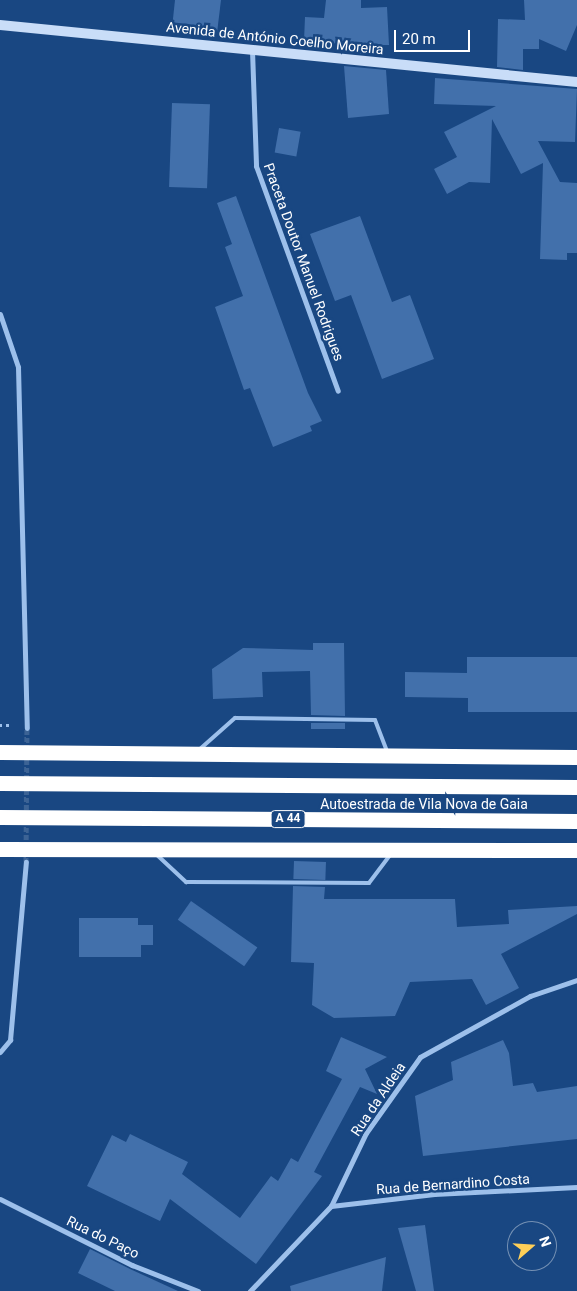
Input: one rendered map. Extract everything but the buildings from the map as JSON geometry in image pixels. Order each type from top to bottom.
[{"type":"highway","points":[[0,752],[577,757]]},
{"type":"highway","name":"Autoestrada de Vila Nova de Gaia","points":[[0,784],[577,787]]},
{"type":"highway","name":"Autoestrada de Vila Nova de Gaia","points":[[0,817],[577,821]]},
{"type":"highway","points":[[0,849],[577,850]]},
{"type":"street","name":"Avenida de António Coelho Moreira","points":[[0,25],[577,82]]},
{"type":"street","name":"Praceta Doutor Manuel Rodrigues","points":[[252,50],[256,166],[338,391]]},
{"type":"street","points":[[0,314],[18,367],[27,728]]},
{"type":"street","points":[[0,1052],[10,1040],[26,862]]},
{"type":"street","name":"Rua da Aldeia","points":[[250,1291],[331,1206],[366,1133],[420,1057],[530,996],[577,980]]},
{"type":"street","name":"Rua de Bernardino Costa","points":[[331,1206],[434,1194],[577,1187]]},
{"type":"street","name":"Rua do Paço","points":[[0,1199],[132,1265],[198,1291]]},
{"type":"lane","points":[[195,754],[235,718],[375,720],[389,756]]},
{"type":"lane","points":[[151,850],[186,882],[369,883],[394,849]]},
{"type":"tunnel","points":[[26,862],[27,728]]}]
